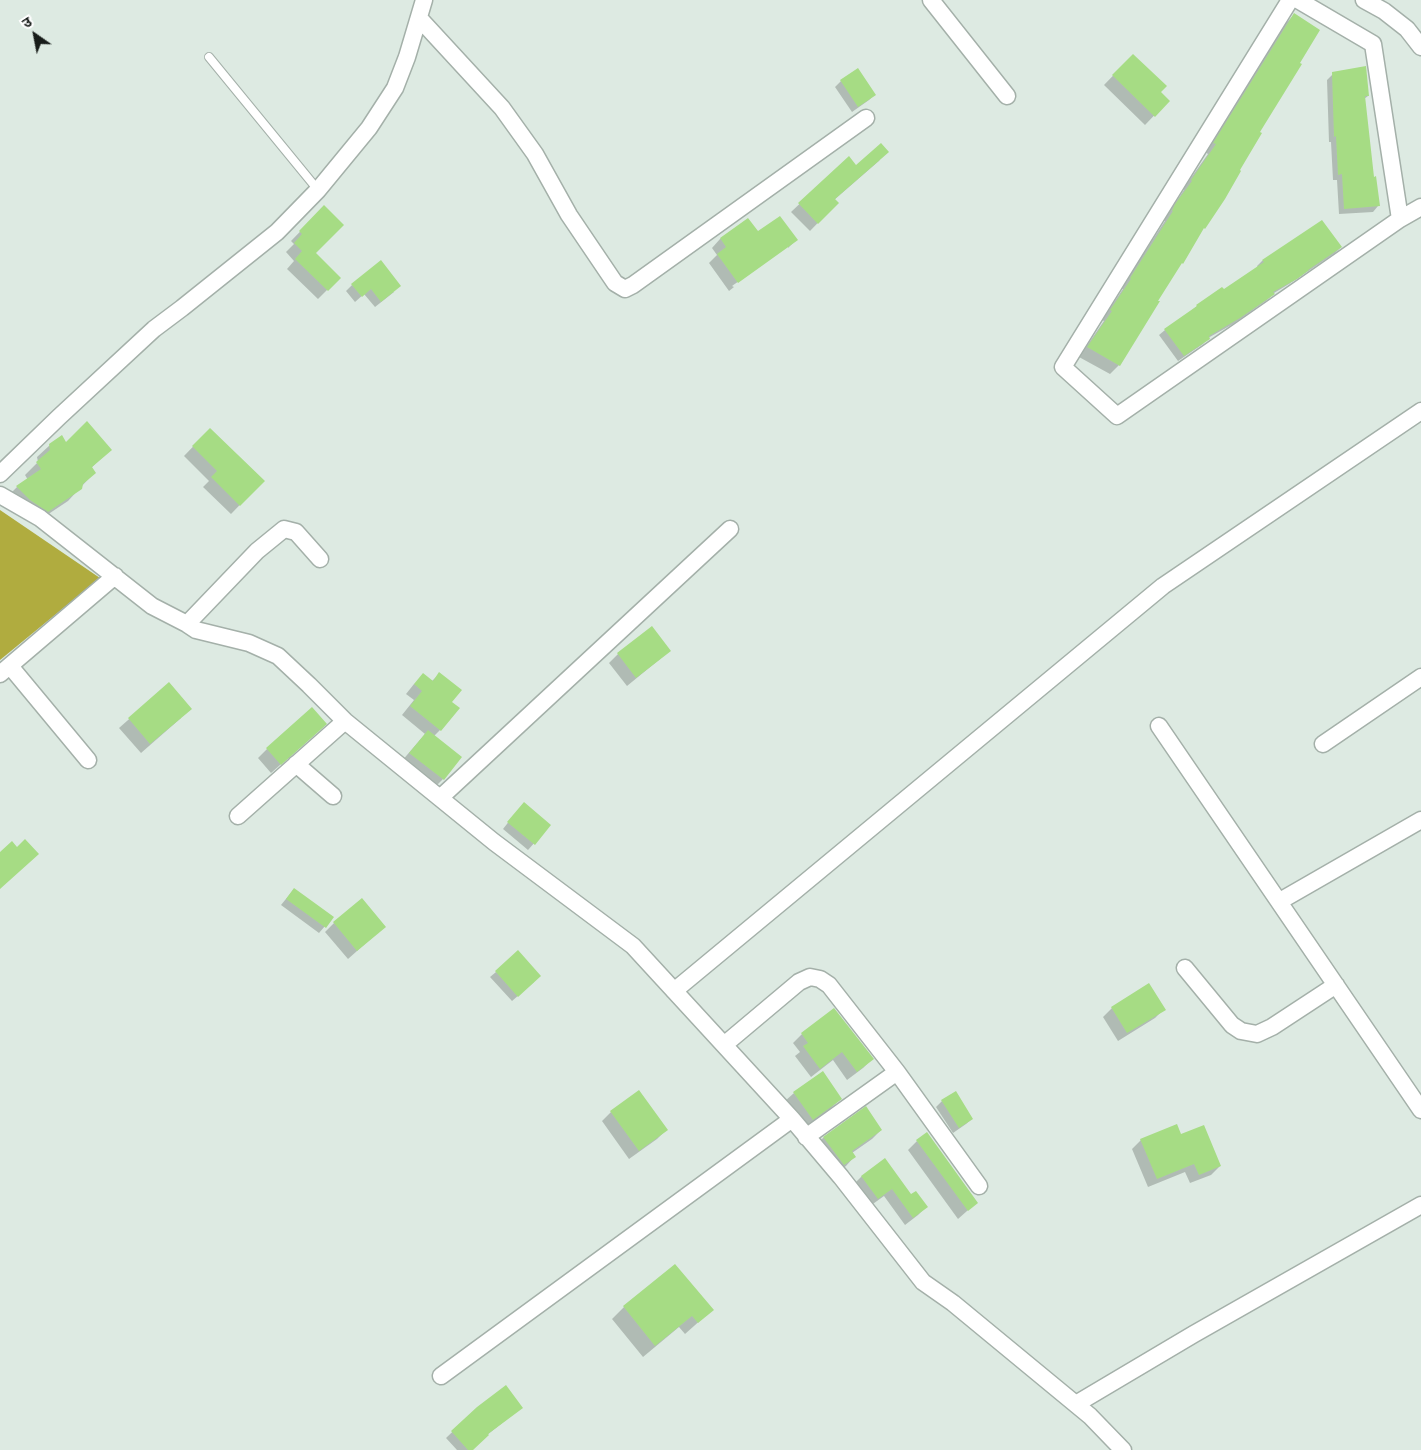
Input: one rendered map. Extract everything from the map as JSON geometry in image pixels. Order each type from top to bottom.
[{"type":"street","points":[[0,474],[154,329],[277,232],[318,190],[369,128],[395,88],[408,57],[424,0]]},
{"type":"street","points":[[930,0],[1007,96]]},
{"type":"street","points":[[1290,0],[1063,367],[1117,416],[1421,207]]},
{"type":"street","points":[[1298,0],[1374,44],[1400,220]]},
{"type":"street","points":[[1364,0],[1384,11],[1408,30],[1421,47]]},
{"type":"street","points":[[419,18],[502,108],[535,154],[574,222],[616,283],[625,289],[641,280],[866,118]]},
{"type":"street","points":[[674,991],[1163,586],[1421,411]]},
{"type":"street","points":[[0,495],[40,518],[152,606],[196,630],[249,643],[278,656],[344,721],[494,842],[633,946],[792,1119],[841,1177],[923,1282],[953,1303],[1076,1404],[1123,1450]]},
{"type":"street","points":[[187,624],[257,551],[284,529],[296,532],[320,559]]},
{"type":"street","points":[[440,798],[730,529]]},
{"type":"street","points":[[88,760],[5,670],[115,576]]},
{"type":"street","points":[[1323,744],[1421,677]]},
{"type":"street","points":[[238,816],[344,721]]},
{"type":"street","points":[[1159,726],[1421,1110]]},
{"type":"street","points":[[296,764],[333,796]]},
{"type":"street","points":[[1280,901],[1421,820]]},
{"type":"street","points":[[1185,968],[1232,1025],[1241,1031],[1258,1034],[1272,1027],[1336,985]]},
{"type":"street","points":[[724,1045],[799,982],[810,977],[820,979],[829,985],[896,1072],[979,1186]]},
{"type":"street","points":[[806,1137],[896,1072]]},
{"type":"street","points":[[442,1376],[792,1119]]},
{"type":"street","points":[[1076,1404],[1194,1334],[1421,1206]]},
{"type":"lane","points":[[209,57],[318,190]]},
{"type":"shaded area","points":[[0,510],[100,578],[0,660]]},
{"type":"building","points":[[1294,13],[1320,30],[1300,63],[1302,64],[1260,132],[1262,133],[1225,199],[1204,228],[1158,301],[1160,301],[1120,366],[1087,347],[1112,311],[1110,310],[1173,211],[1175,204],[1216,144],[1213,143]]},
{"type":"building","points":[[1133,54],[1167,86],[1161,92],[1170,101],[1155,117],[1112,75]]},
{"type":"building","points":[[1366,66],[1369,96],[1365,96],[1374,177],[1376,176],[1380,206],[1344,209],[1342,174],[1338,175],[1336,136],[1334,137],[1332,72]]},
{"type":"building","points":[[858,68],[876,95],[858,107],[840,80]]},
{"type":"building","points":[[881,143],[889,152],[835,199],[839,203],[818,224],[798,203],[849,156],[856,165]]},
{"type":"building","points":[[324,205],[344,225],[316,253],[341,278],[328,291],[295,259],[302,251],[294,243],[302,234],[299,231]]},
{"type":"building","points":[[780,216],[798,240],[738,283],[717,254],[726,247],[720,238],[748,218],[758,231]]},
{"type":"building","points":[[1322,220],[1342,247],[1297,279],[1273,292],[1275,294],[1240,318],[1209,336],[1210,339],[1184,356],[1164,329],[1222,287],[1224,289],[1264,262],[1262,260]]},
{"type":"building","points":[[381,260],[401,286],[381,302],[371,289],[362,297],[351,284]]},
{"type":"building","points":[[87,421],[112,450],[92,467],[96,473],[83,484],[82,489],[48,512],[30,500],[16,486],[41,469],[36,462],[50,450],[49,444],[62,435],[66,442]]},
{"type":"building","points":[[210,428],[265,481],[240,506],[211,477],[217,471],[192,446]]},
{"type":"building","points":[[652,626],[671,651],[636,678],[617,653]]},
{"type":"building","points":[[439,672],[462,690],[452,702],[460,708],[441,731],[410,706],[422,691],[414,684],[423,673],[433,681]]},
{"type":"building","points":[[169,682],[192,709],[150,744],[128,718]]},
{"type":"building","points":[[312,707],[327,724],[281,765],[266,748]]},
{"type":"building","points":[[428,730],[462,757],[444,780],[409,753]]},
{"type":"building","points":[[524,802],[551,825],[535,845],[507,822]]},
{"type":"building","points":[[25,839],[39,854],[0,889],[0,852],[12,841],[17,847]]},
{"type":"building","points":[[294,888],[334,917],[326,928],[286,899]]},
{"type":"building","points":[[362,898],[386,927],[357,951],[333,922]]},
{"type":"building","points":[[518,950],[541,976],[518,997],[495,971]]},
{"type":"building","points":[[1149,983],[1166,1010],[1127,1033],[1111,1007]]},
{"type":"building","points":[[834,1008],[874,1059],[857,1072],[842,1052],[820,1069],[803,1046],[808,1043],[801,1033]]},
{"type":"building","points":[[823,1071],[842,1099],[813,1120],[793,1092]]},
{"type":"building","points":[[639,1090],[668,1130],[639,1151],[610,1111]]},
{"type":"building","points":[[956,1091],[973,1119],[959,1128],[941,1100]]},
{"type":"building","points":[[866,1106],[882,1130],[852,1151],[856,1157],[844,1165],[823,1137]]},
{"type":"building","points":[[1177,1124],[1181,1134],[1204,1125],[1221,1166],[1199,1175],[1194,1164],[1157,1179],[1140,1139]]},
{"type":"building","points":[[927,1132],[978,1203],[968,1211],[916,1140]]},
{"type":"building","points":[[885,1158],[911,1194],[916,1191],[928,1207],[913,1218],[892,1189],[878,1199],[861,1176]]},
{"type":"building","points":[[675,1264],[714,1310],[698,1323],[692,1316],[655,1346],[623,1306]]},
{"type":"building","points":[[506,1385],[523,1408],[488,1434],[473,1450],[468,1450],[451,1431],[477,1407]]}]
